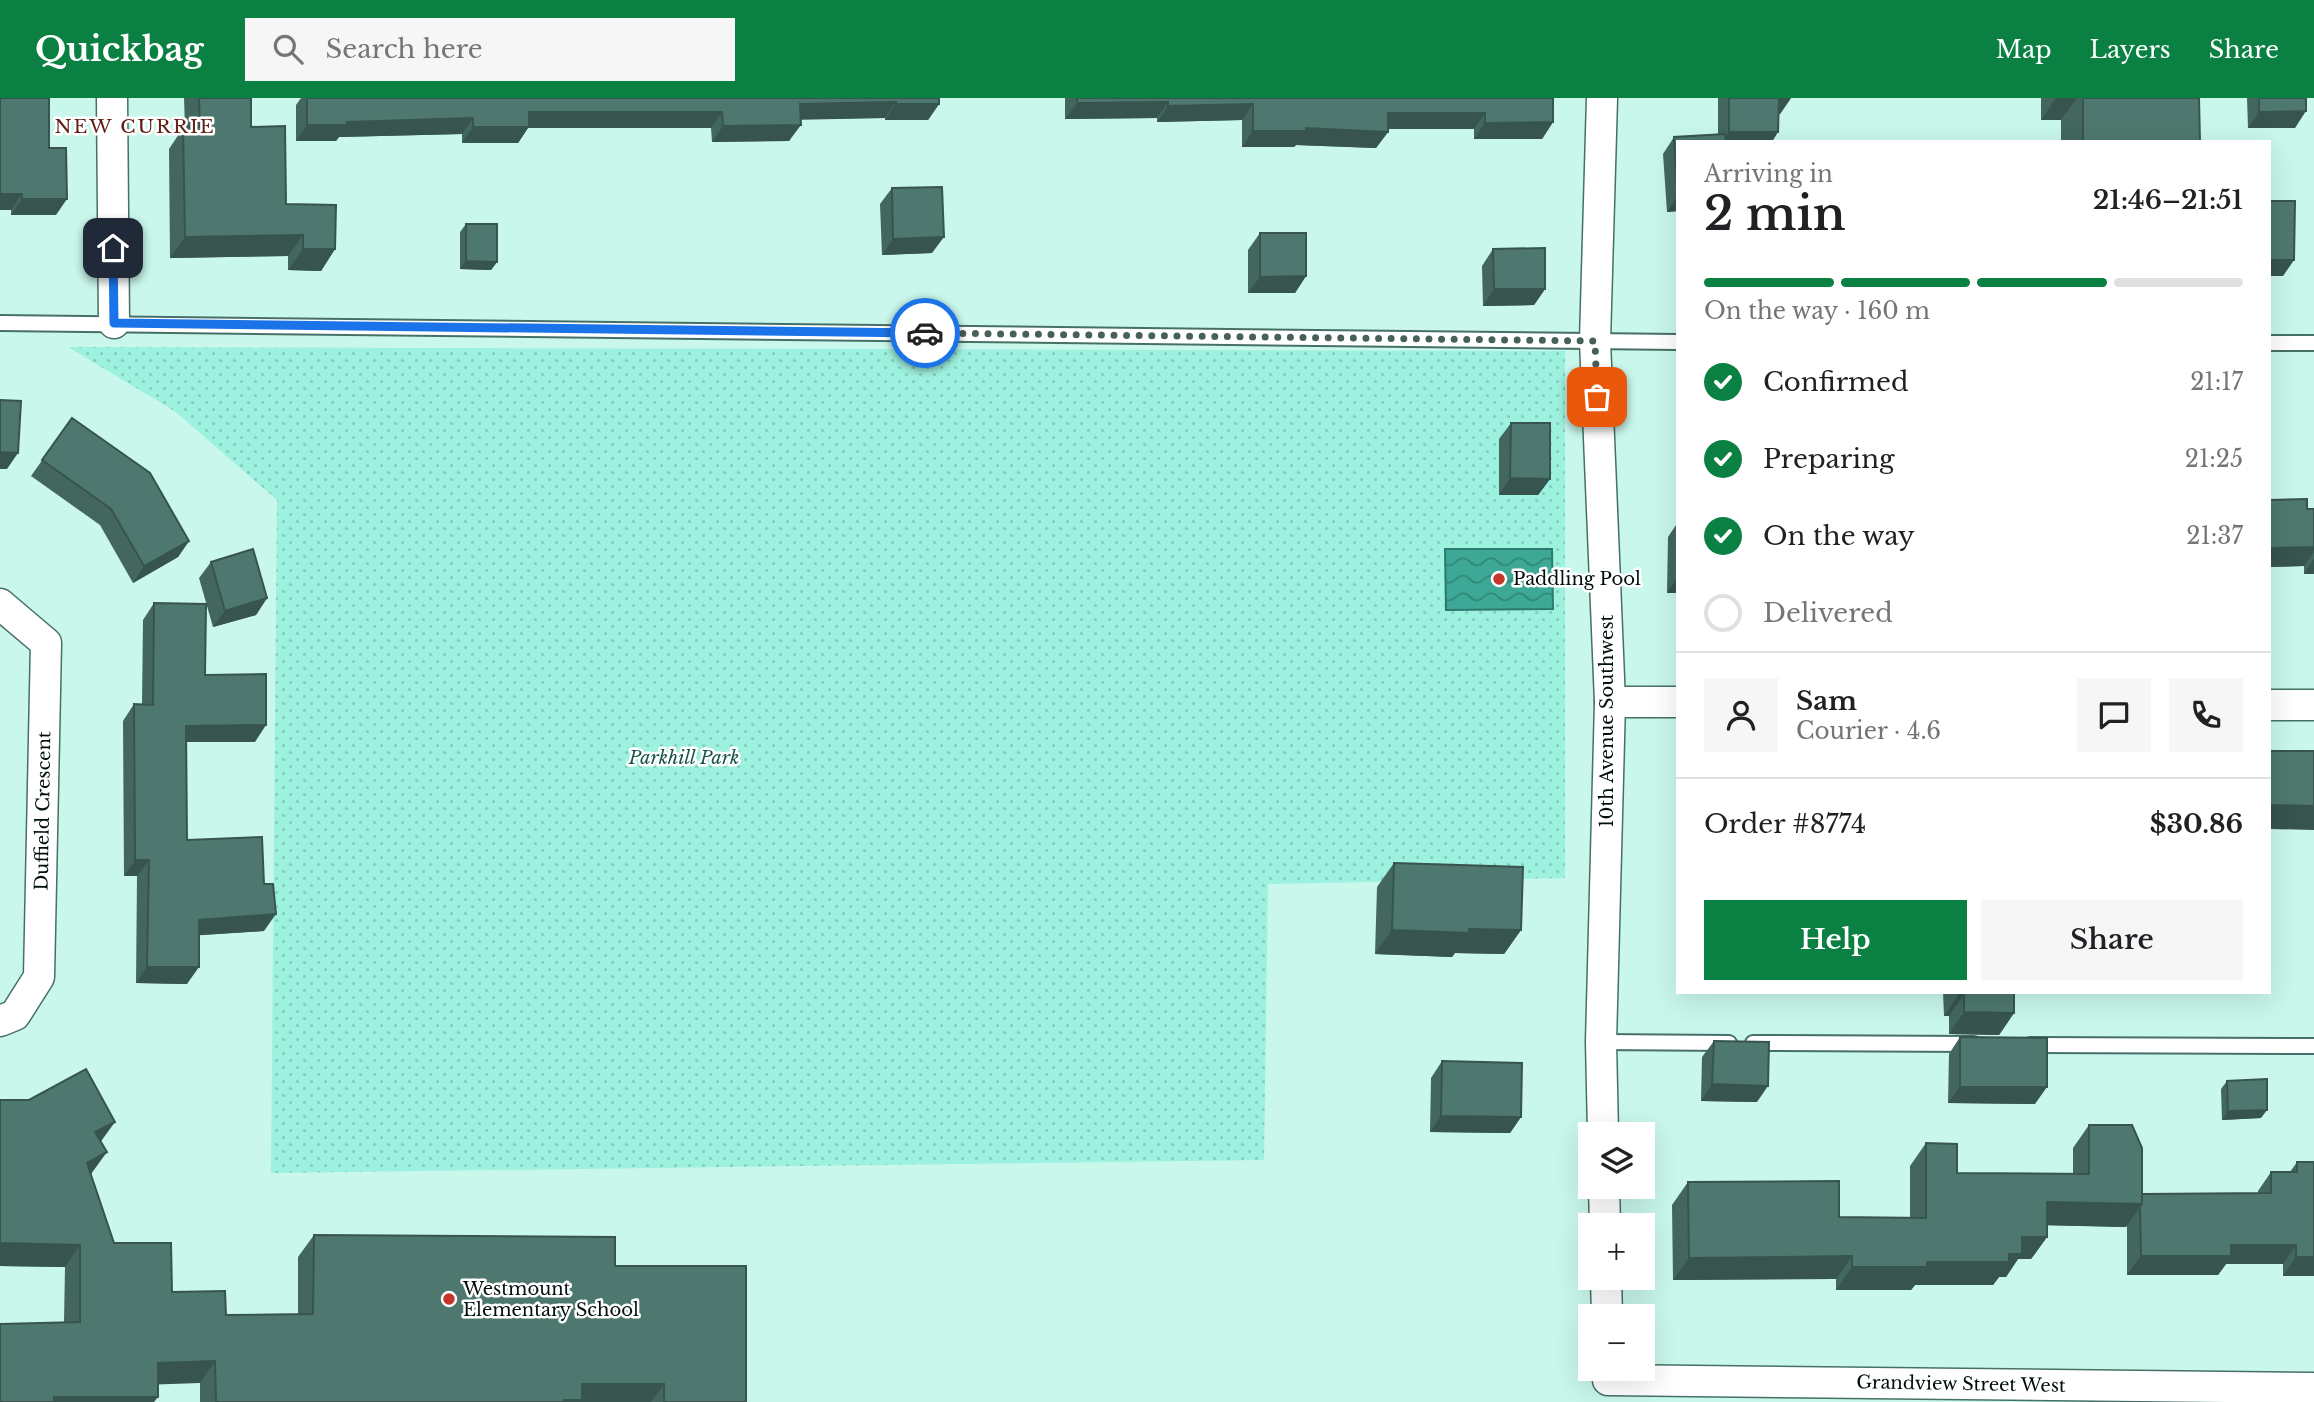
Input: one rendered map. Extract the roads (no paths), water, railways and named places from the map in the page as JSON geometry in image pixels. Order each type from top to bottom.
[{"type":"street","points":[[112,98],[114,323]]},
{"type":"street","name":"10th Avenue Southwest","points":[[1602,98],[1595,341],[1610,702],[1601,1042],[1603,1122]]},
{"type":"street","name":"Duffield Crescent","points":[[0,604],[46,643],[39,977],[15,1015],[0,1021]]},
{"type":"street","points":[[1610,702],[1676,702]]},
{"type":"street","points":[[2271,705],[2314,705]]},
{"type":"street","name":"Grandview Street West","points":[[1608,1383],[2314,1388]]},
{"type":"lane","points":[[0,323],[1676,342]]},
{"type":"lane","points":[[2271,343],[2314,343]]},
{"type":"lane","points":[[1601,1042],[1993,1044]]},
{"type":"lane","points":[[2021,1045],[2314,1046]]},
{"type":"water","name":"Paddling Pool","points":[[1445,549],[1552,549],[1553,609],[1446,610]]},
{"type":"place","name":"Paddling Pool","points":[[1499,579]]},
{"type":"place","name":"Westmount Elementary School","points":[[449,1299]]},
{"type":"district","name":"NEW CURRIE","points":[[135,126]]},
{"type":"park label","name":"Parkhill Park","points":[[684,758]]}]
